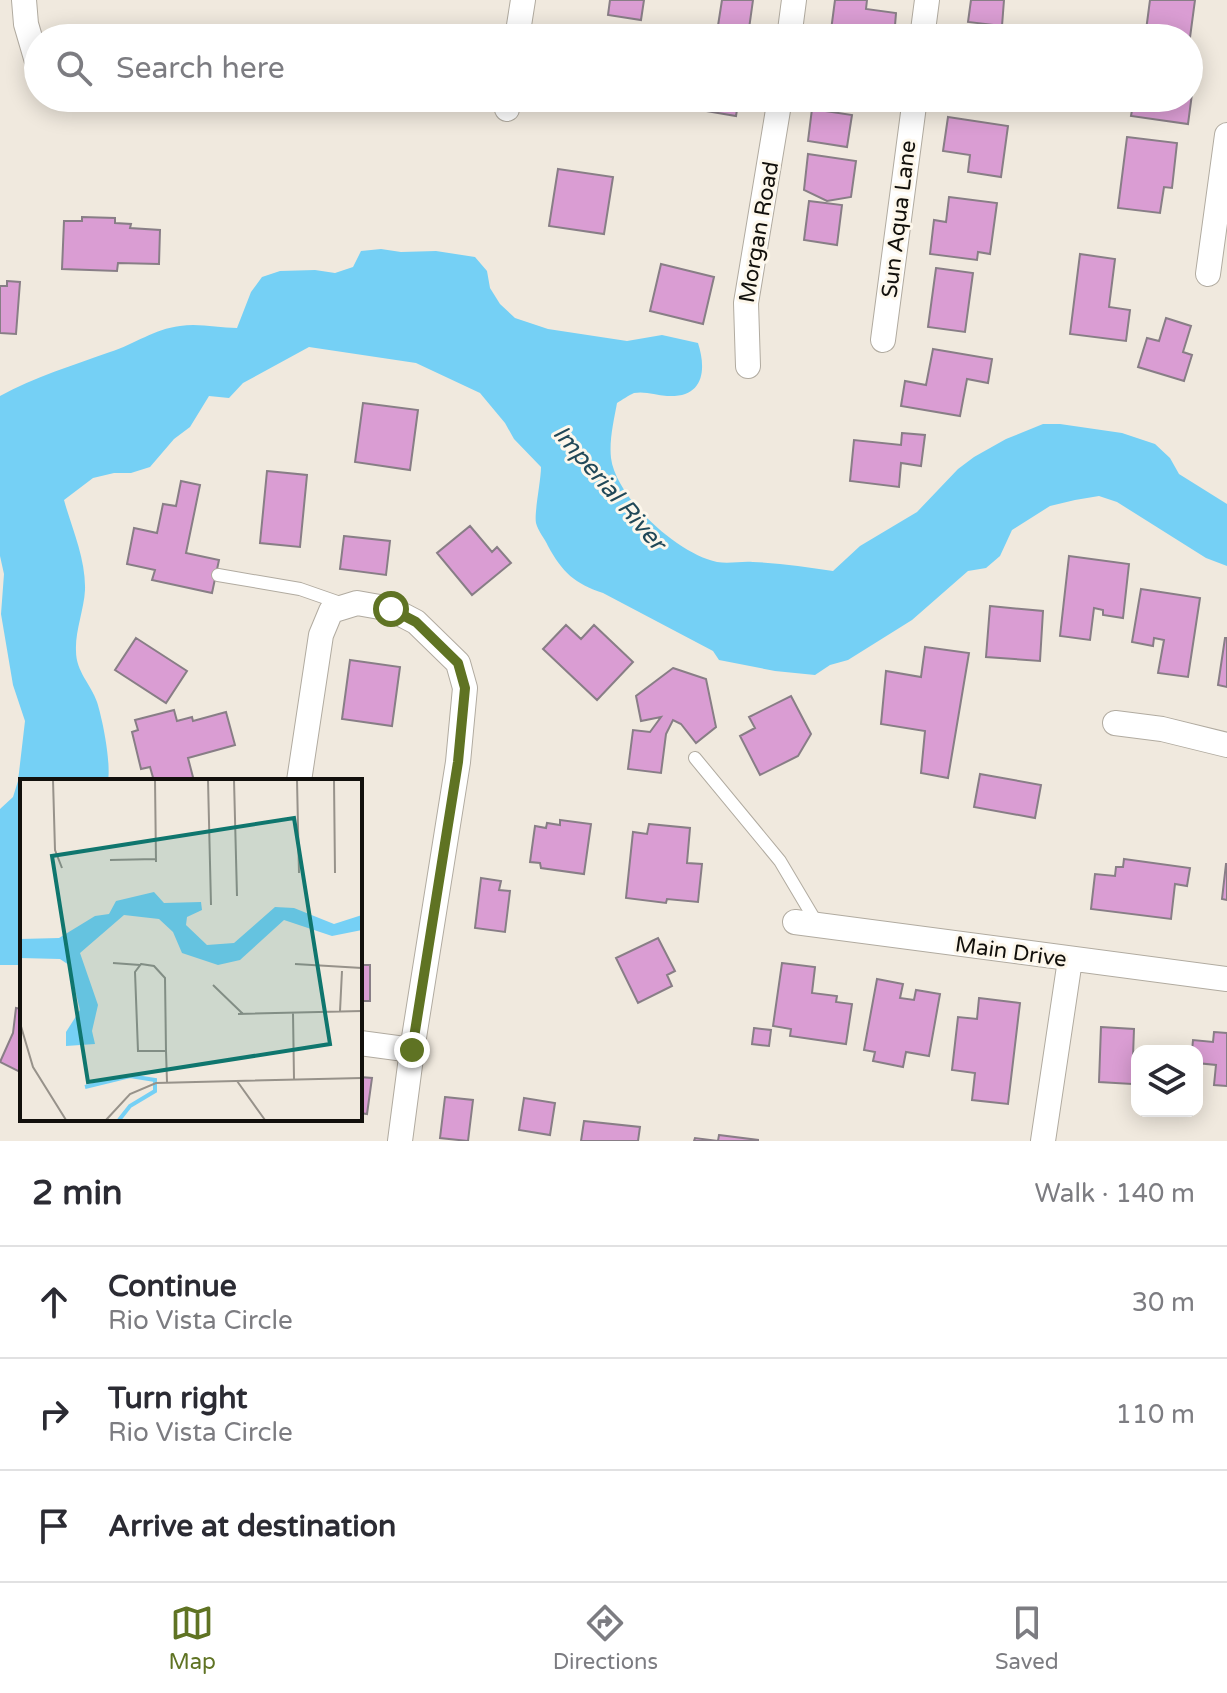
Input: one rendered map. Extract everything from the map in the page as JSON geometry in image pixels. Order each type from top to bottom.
[{"type":"street","points":[[24,0],[26,24]]},
{"type":"street","points":[[519,24],[523,0]]},
{"type":"street","points":[[791,24],[794,0]]},
{"type":"street","points":[[924,24],[927,0]]},
{"type":"street","name":"Morgan Road","points":[[748,366],[746,303],[778,112]]},
{"type":"street","name":"Sun Aqua Lane","points":[[883,340],[913,112]]},
{"type":"street","points":[[1208,274],[1227,135]]},
{"type":"street","points":[[299,779],[321,635],[331,611],[357,603],[391,609],[416,622],[458,663],[465,688],[458,762],[400,1141]]},
{"type":"street","points":[[1115,723],[1162,729],[1227,745]]},
{"type":"street","name":"Main Drive","points":[[807,923],[1227,979]]},
{"type":"street","points":[[1043,1141],[1070,960]]},
{"type":"street","points":[[362,1043],[412,1050]]},
{"type":"lane","points":[[218,575],[300,589],[348,606]]},
{"type":"lane","points":[[695,758],[780,861],[807,923]]},
{"type":"water","name":"Imperial River","points":[[361,251],[436,251],[475,257],[487,271],[490,288],[500,304],[515,318],[548,329],[627,341],[662,335],[698,343],[702,373],[695,387],[679,395],[634,393],[617,403],[611,458],[615,474],[636,506],[668,536],[701,557],[722,563],[773,563],[833,571],[860,546],[917,512],[958,469],[974,457],[1006,439],[1043,424],[1060,424],[1122,433],[1155,444],[1170,458],[1179,474],[1227,504],[1227,566],[1206,558],[1117,502],[1099,496],[1075,500],[1050,506],[1012,530],[1000,556],[986,568],[968,571],[912,620],[848,660],[830,665],[815,675],[719,660],[713,651],[585,586],[564,570],[536,523],[541,467],[514,439],[480,393],[416,363],[309,347],[243,383],[229,398],[209,396],[190,427],[174,439],[150,467],[93,478],[64,500],[85,578],[76,643],[77,658],[99,710],[108,779],[20,779],[20,965],[0,965],[0,809],[13,797],[18,781],[25,721],[13,685],[1,614],[4,574],[0,556],[0,396],[40,377],[162,330],[187,325],[237,328],[251,292],[262,277],[280,271],[335,273],[353,267]]},
{"type":"building","points":[[610,0],[644,0],[641,20],[608,15]]},
{"type":"building","points":[[722,0],[753,0],[750,24],[718,24]]},
{"type":"building","points":[[835,0],[867,0],[866,9],[896,13],[895,24],[832,24]]},
{"type":"building","points":[[971,0],[1004,0],[1002,24],[968,22]]},
{"type":"building","points":[[1150,0],[1195,0],[1192,24],[1147,24]]},
{"type":"building","points":[[712,112],[737,112],[736,116]]},
{"type":"building","points":[[812,112],[852,115],[847,147],[808,141]]},
{"type":"building","points":[[1132,112],[1190,112],[1188,124],[1131,116]]},
{"type":"building","points":[[948,117],[1008,126],[1001,177],[968,172],[970,155],[943,151]]},
{"type":"building","points":[[1127,137],[1177,143],[1172,188],[1164,187],[1160,213],[1118,208]]},
{"type":"building","points":[[808,154],[856,161],[851,197],[827,201],[804,190]]},
{"type":"building","points":[[558,169],[613,177],[604,234],[549,226]]},
{"type":"building","points":[[949,197],[997,203],[990,254],[978,252],[977,260],[930,254],[934,220],[946,222]]},
{"type":"building","points":[[809,201],[842,205],[837,245],[804,240]]},
{"type":"building","points":[[82,217],[115,218],[115,223],[131,224],[130,228],[160,230],[159,264],[118,263],[117,271],[62,269],[64,221],[82,221]]},
{"type":"building","points":[[1080,254],[1115,259],[1109,307],[1130,310],[1126,341],[1070,334]]},
{"type":"building","points":[[661,264],[714,277],[703,324],[650,311]]},
{"type":"building","points":[[936,268],[973,273],[965,332],[928,327]]},
{"type":"building","points":[[7,281],[20,282],[16,334],[0,333],[0,286],[7,286]]},
{"type":"building","points":[[1166,318],[1191,326],[1183,352],[1192,355],[1184,381],[1138,367],[1147,338],[1159,341]]},
{"type":"building","points":[[933,349],[992,359],[988,383],[967,379],[960,416],[901,406],[905,381],[926,385]]},
{"type":"building","points":[[363,403],[418,410],[410,470],[355,462]]},
{"type":"building","points":[[902,433],[925,435],[921,466],[901,463],[899,487],[850,481],[854,440],[901,445]]},
{"type":"building","points":[[267,471],[307,475],[300,547],[260,543]]},
{"type":"building","points":[[181,481],[200,485],[186,553],[219,560],[212,593],[152,580],[155,570],[127,564],[134,528],[157,533],[163,504],[176,506]]},
{"type":"building","points":[[470,526],[492,552],[497,547],[511,563],[472,595],[437,553]]},
{"type":"building","points":[[344,536],[390,541],[386,575],[340,569]]},
{"type":"building","points":[[1069,556],[1129,564],[1123,618],[1103,615],[1103,610],[1094,608],[1090,640],[1060,636]]},
{"type":"building","points":[[1141,589],[1200,598],[1188,677],[1158,673],[1164,640],[1154,638],[1153,646],[1132,642]]},
{"type":"building","points":[[990,606],[1043,611],[1040,661],[986,657]]},
{"type":"building","points":[[566,625],[581,639],[594,625],[633,662],[597,700],[543,649]]},
{"type":"building","points":[[136,638],[187,671],[166,703],[115,670]]},
{"type":"building","points":[[1227,638],[1227,687],[1218,685]]},
{"type":"building","points":[[925,647],[969,653],[948,778],[921,773],[925,731],[881,724],[886,671],[921,677]]},
{"type":"building","points":[[350,660],[400,667],[392,726],[342,719]]},
{"type":"building","points":[[673,668],[706,679],[716,727],[696,743],[681,724],[673,720],[666,734],[661,773],[628,769],[633,730],[650,732],[661,717],[641,721],[636,696]]},
{"type":"building","points":[[791,696],[811,734],[798,756],[760,775],[740,736],[755,728],[749,717]]},
{"type":"building","points":[[174,710],[177,721],[192,717],[193,721],[226,712],[235,745],[188,758],[193,779],[153,779],[150,767],[141,769],[132,732],[138,730],[135,720]]},
{"type":"building","points":[[980,774],[1041,785],[1035,818],[974,807]]},
{"type":"building","points":[[560,820],[591,824],[584,874],[541,868],[540,863],[530,862],[535,826],[546,828],[547,823],[560,825]]},
{"type":"building","points":[[649,824],[690,828],[687,863],[702,864],[698,902],[667,899],[666,903],[626,898],[633,832],[647,834]]},
{"type":"building","points":[[1124,859],[1190,868],[1187,886],[1175,884],[1171,919],[1091,909],[1095,874],[1115,876],[1116,867],[1123,867]]},
{"type":"building","points":[[1227,864],[1227,900],[1222,899]]},
{"type":"building","points":[[481,878],[501,881],[499,890],[510,891],[505,932],[475,928]]},
{"type":"building","points":[[658,938],[675,971],[667,975],[672,986],[638,1003],[616,958]]},
{"type":"building","points":[[782,963],[815,967],[812,993],[837,996],[836,1002],[852,1004],[846,1044],[790,1036],[791,1029],[773,1026]]},
{"type":"building","points":[[362,965],[370,965],[370,1001],[362,1001]]},
{"type":"building","points":[[877,979],[903,984],[900,998],[914,1000],[916,990],[940,994],[929,1056],[906,1052],[903,1067],[873,1061],[875,1052],[864,1050]]},
{"type":"building","points":[[979,998],[1020,1003],[1008,1104],[972,1100],[975,1073],[952,1070],[958,1017],[977,1019]]},
{"type":"building","points":[[16,1008],[20,1009],[20,1072],[0,1062],[13,1033]]},
{"type":"building","points":[[1101,1027],[1134,1029],[1131,1084],[1099,1082]]},
{"type":"building","points":[[754,1028],[771,1030],[769,1046],[752,1044]]},
{"type":"building","points":[[1214,1032],[1227,1033],[1227,1086],[1214,1085],[1216,1065],[1203,1064],[1203,1045],[1193,1045],[1193,1040],[1213,1042]]},
{"type":"building","points":[[362,1077],[372,1078],[367,1114],[362,1113]]},
{"type":"building","points":[[445,1097],[473,1100],[468,1141],[440,1138]]},
{"type":"building","points":[[524,1098],[555,1103],[550,1135],[519,1130]]},
{"type":"building","points":[[584,1121],[640,1127],[638,1141],[581,1141]]},
{"type":"building","points":[[719,1135],[758,1140],[758,1141],[718,1141]]},
{"type":"route","points":[[391,609],[416,622],[458,663],[465,688],[458,762],[412,1050]]}]
